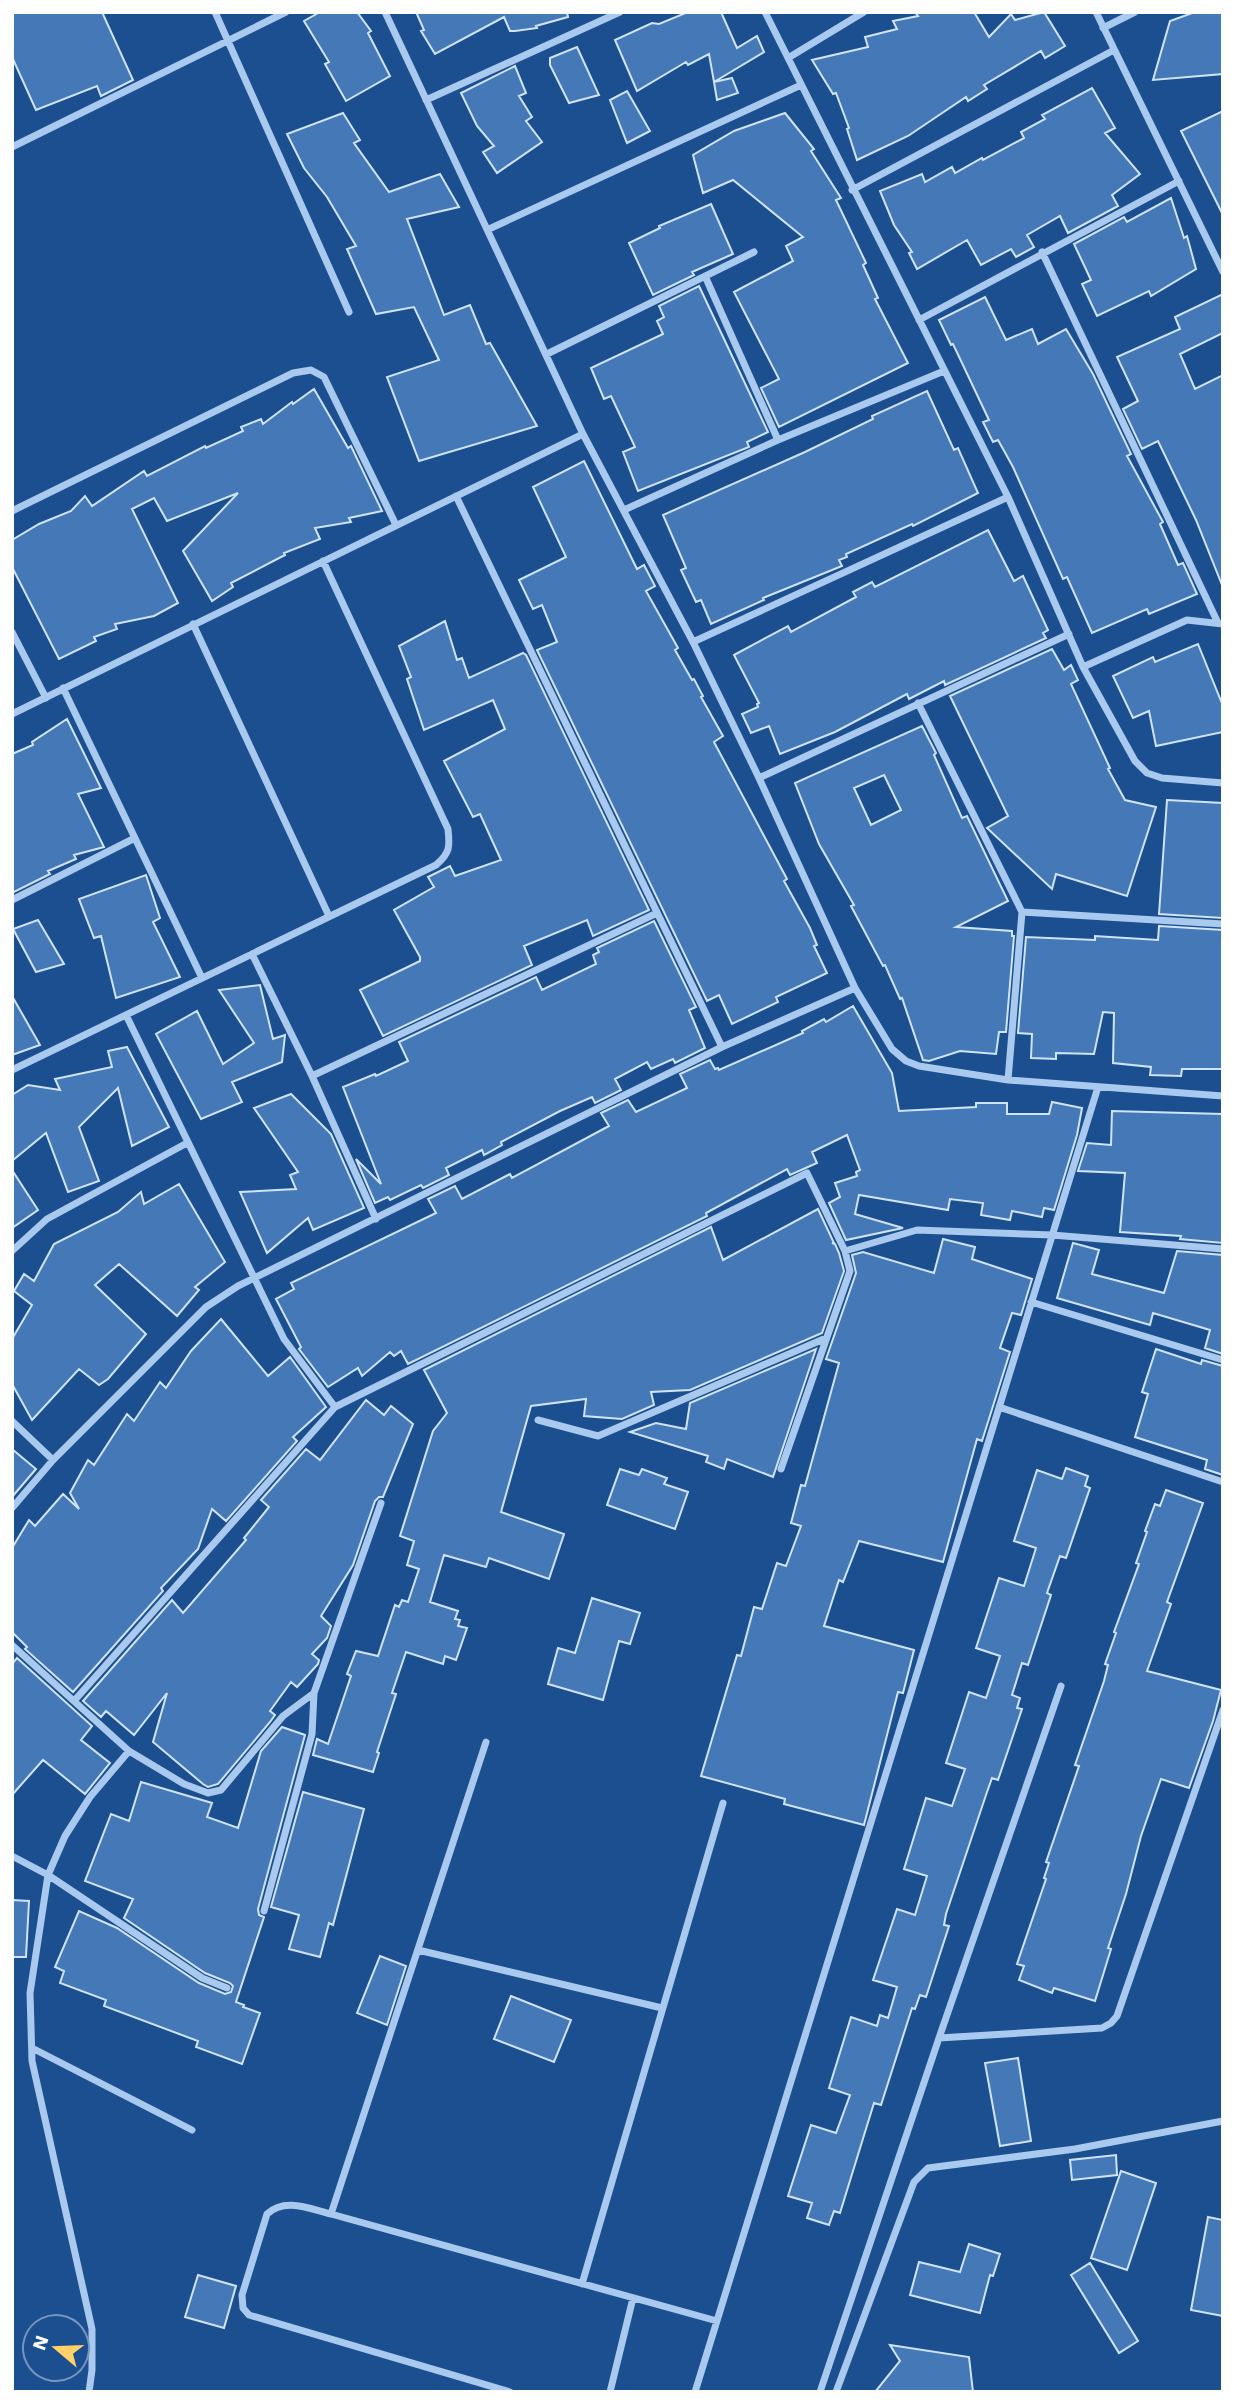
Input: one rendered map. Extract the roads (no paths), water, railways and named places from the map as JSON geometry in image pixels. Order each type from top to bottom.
[{"type":"street","points":[[215,12],[349,312]]},
{"type":"street","points":[[12,147],[286,12]]},
{"type":"street","points":[[385,12],[583,434],[693,642],[759,778],[855,988],[892,1049],[906,1061],[919,1066],[1008,1080],[1223,1096]]},
{"type":"street","points":[[426,100],[620,12]]},
{"type":"street","points":[[765,12],[1008,498],[1083,667],[1135,761],[1147,773],[1163,778],[1223,783]]},
{"type":"street","points":[[788,58],[864,12]]},
{"type":"street","points":[[1096,12],[1223,272]]},
{"type":"street","points":[[1103,28],[1135,12]]},
{"type":"street","points":[[852,190],[1114,50]]},
{"type":"street","points":[[489,229],[801,85]]},
{"type":"street","points":[[919,320],[1179,181]]},
{"type":"street","points":[[547,354],[754,252]]},
{"type":"street","points":[[1042,252],[1220,623]]},
{"type":"street","points":[[705,276],[778,440]]},
{"type":"street","points":[[12,511],[293,373],[311,370],[324,377],[397,525]]},
{"type":"street","points":[[624,510],[778,440],[944,371]]},
{"type":"street","points":[[12,714],[583,434]]},
{"type":"street","points":[[456,496],[722,1047]]},
{"type":"street","points":[[693,642],[1008,498]]},
{"type":"street","points":[[12,1070],[436,865],[448,855],[448,829],[323,561]]},
{"type":"street","points":[[1083,667],[1187,620],[1220,623]]},
{"type":"street","points":[[193,625],[329,916]]},
{"type":"street","points":[[12,632],[46,698]]},
{"type":"street","points":[[759,778],[1069,634]]},
{"type":"street","points":[[63,688],[202,978]]},
{"type":"street","points":[[918,703],[1022,912],[1008,1080]]},
{"type":"street","points":[[12,900],[135,838]]},
{"type":"street","points":[[1022,912],[1223,925]]},
{"type":"street","points":[[312,1076],[657,913]]},
{"type":"street","points":[[252,954],[312,1076],[376,1219]]},
{"type":"street","points":[[12,1508],[53,1460],[206,1307],[238,1286],[722,1047],[855,988]]},
{"type":"street","points":[[126,1015],[284,1339],[335,1407]]},
{"type":"street","points":[[695,2392],[1098,1087]]},
{"type":"street","points":[[12,1251],[47,1219],[187,1143]]},
{"type":"street","points":[[74,1701],[335,1407],[807,1173],[845,1251],[850,1271],[781,1469]]},
{"type":"street","points":[[845,1251],[917,1230],[1052,1235],[1223,1249]]},
{"type":"street","points":[[1031,1302],[1223,1360]]},
{"type":"street","points":[[538,1420],[598,1436],[826,1338]]},
{"type":"street","points":[[999,1407],[1223,1482]]},
{"type":"street","points":[[12,1421],[53,1460]]},
{"type":"street","points":[[264,1912],[312,1734],[314,1693],[381,1503]]},
{"type":"street","points":[[12,1644],[130,1751],[184,1784],[208,1793],[221,1790],[283,1716],[314,1693]]},
{"type":"street","points":[[820,2392],[1061,1686]]},
{"type":"street","points":[[939,2038],[1102,2028],[1111,2023],[1117,2016],[1223,1710]]},
{"type":"street","points":[[331,2214],[486,1742]]},
{"type":"street","points":[[89,2392],[92,2329],[32,2061],[30,1993],[48,1875],[65,1836],[90,1797],[130,1751]]},
{"type":"street","points":[[582,2284],[723,1803]]},
{"type":"street","points":[[12,1856],[48,1875],[202,1978],[227,1988]]},
{"type":"street","points":[[418,1950],[662,2008]]},
{"type":"street","points":[[32,2048],[192,2130]]},
{"type":"street","points":[[836,2392],[914,2182],[928,2168],[1075,2149],[1223,2121]]},
{"type":"street","points":[[510,2392],[249,2315],[243,2308],[242,2295],[267,2214],[275,2207],[285,2204],[331,2214],[717,2321]]},
{"type":"street","points":[[610,2392],[633,2298]]}]
